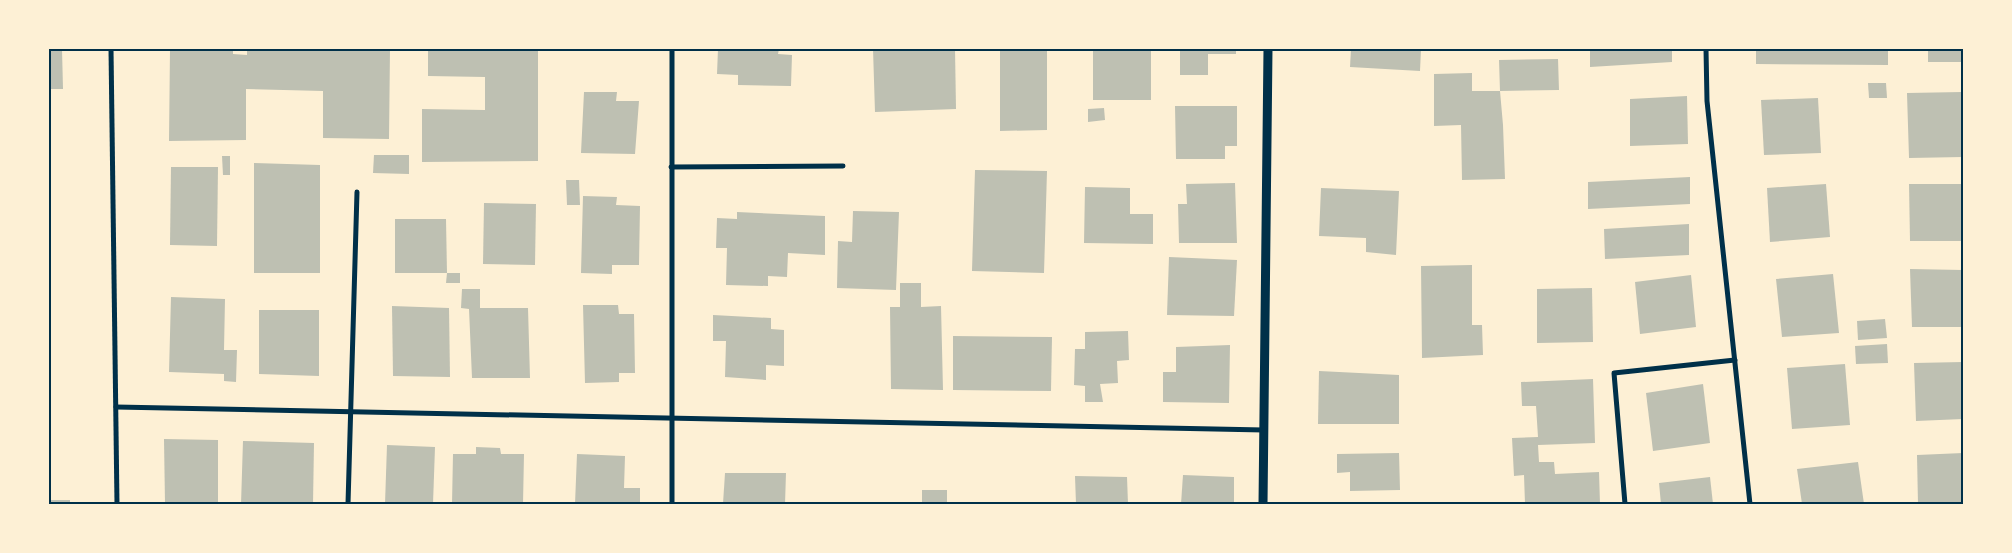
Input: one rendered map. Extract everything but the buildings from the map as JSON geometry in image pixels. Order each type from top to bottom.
[{"type":"street","points":[[111,49],[117,504]]},
{"type":"street","points":[[672,49],[672,504]]},
{"type":"street","points":[[1263,504],[1268,49]]},
{"type":"street","points":[[1706,49],[1707,101],[1750,504]]},
{"type":"street","points":[[671,167],[843,166]]},
{"type":"street","points":[[348,504],[357,192]]},
{"type":"street","points":[[1625,504],[1614,373],[1735,360]]},
{"type":"street","points":[[116,407],[1264,430]]}]
